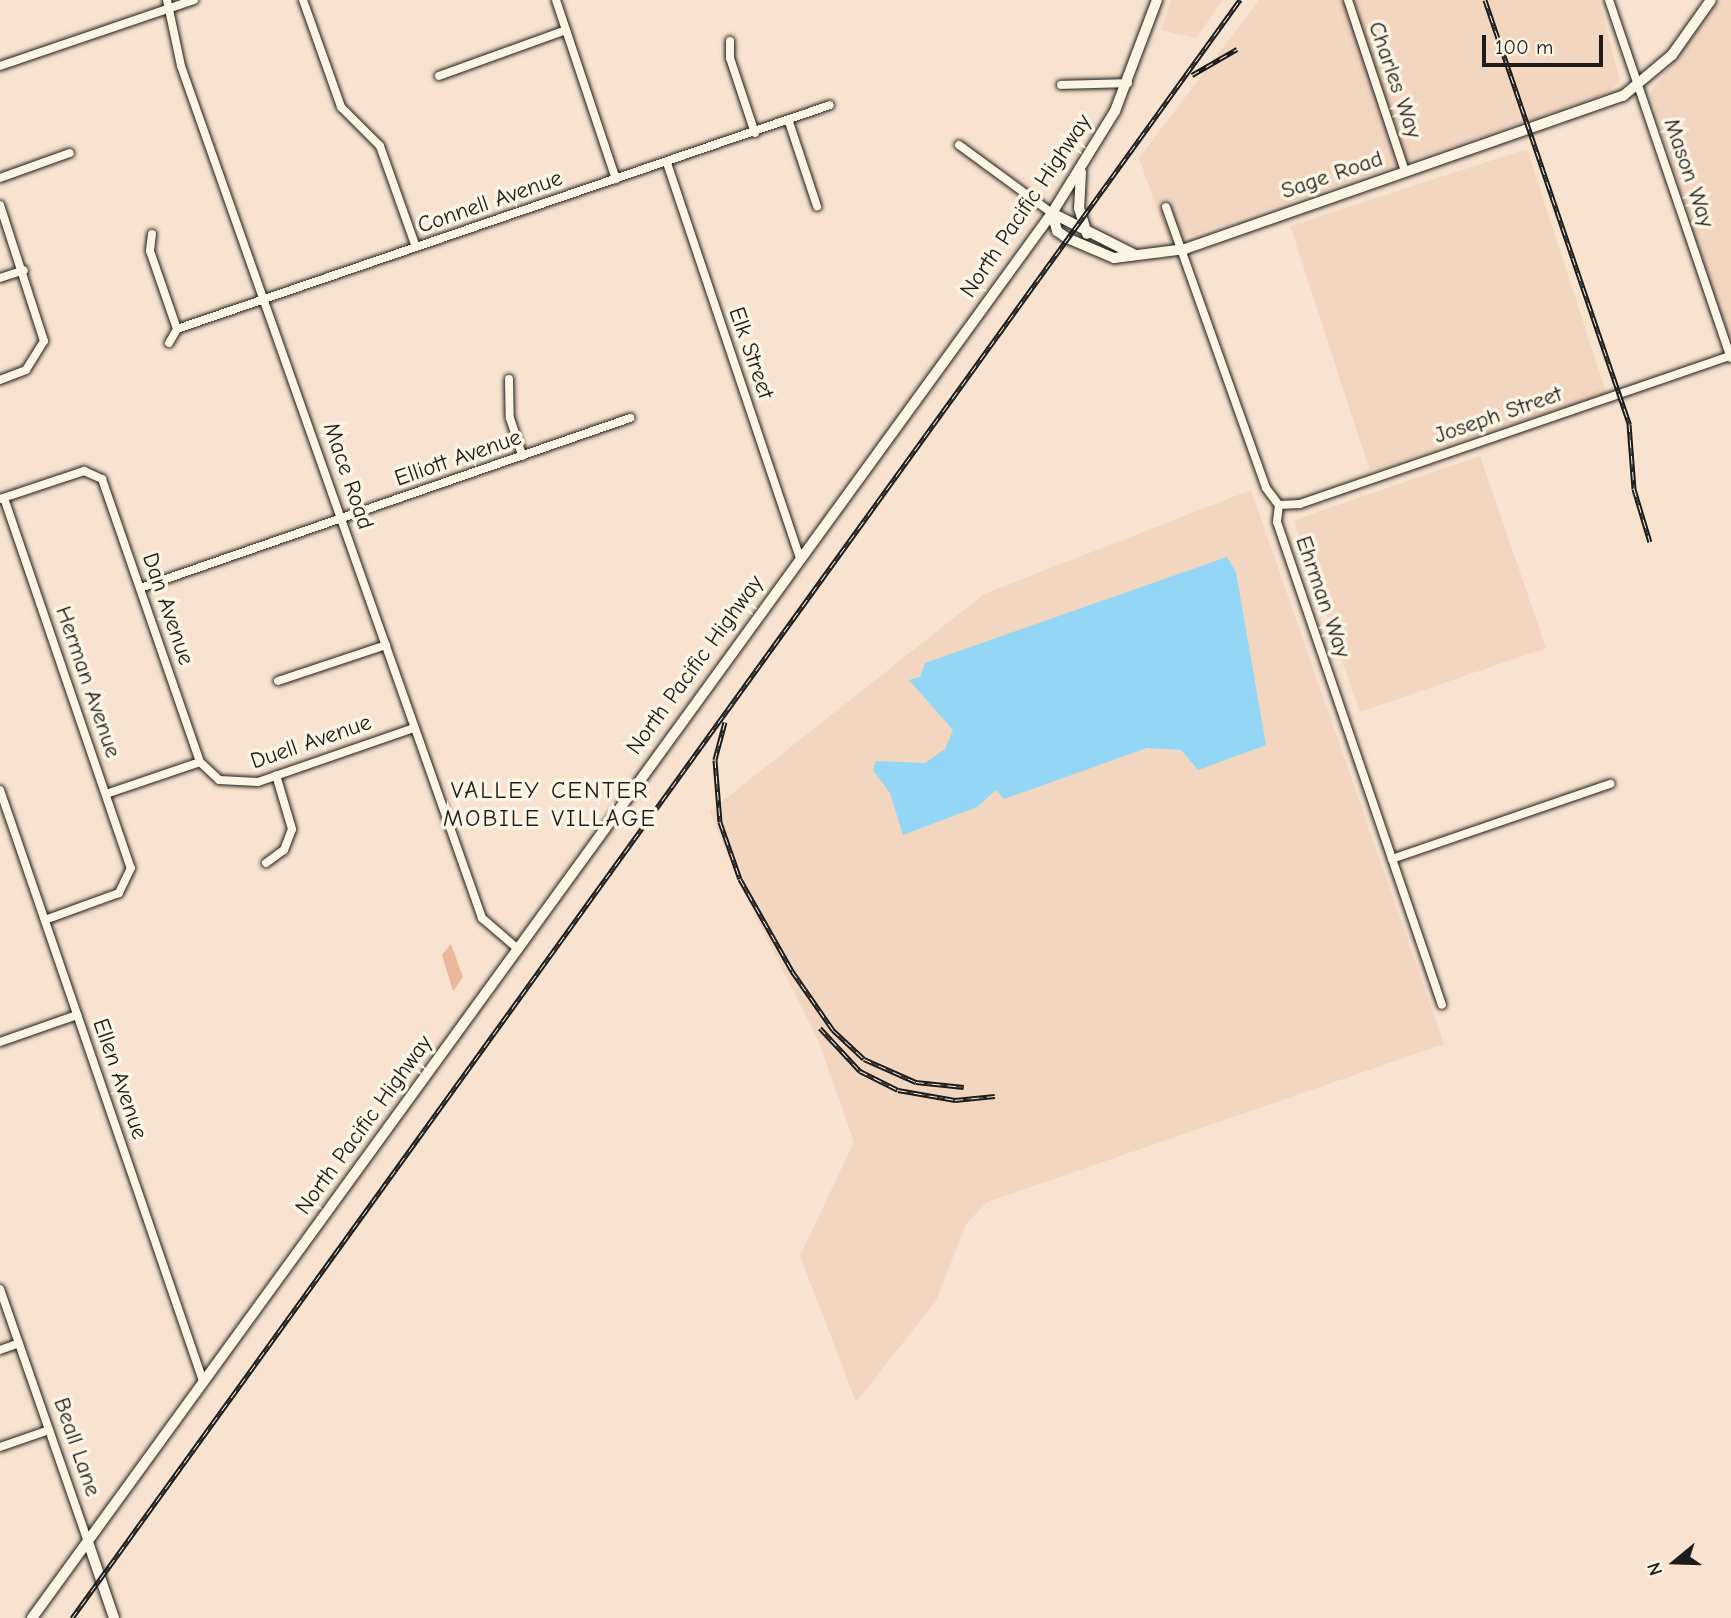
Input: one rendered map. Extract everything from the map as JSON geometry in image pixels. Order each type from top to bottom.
[{"type":"main road","name":"North Pacific Highway","points":[[32,1618],[518,949],[799,556],[1052,213],[1083,166],[1128,83],[1157,0]]},
{"type":"main road","name":"Sage Road","points":[[1052,213],[1058,231],[1067,238],[1114,258],[1185,249],[1639,87],[1672,55],[1711,0]]},
{"type":"main road","points":[[1083,166],[1079,208],[1087,234]]},
{"type":"main road","points":[[1052,213],[1087,234],[1136,255]]},
{"type":"main road","name":"Beall Lane","points":[[88,1542],[114,1618]]},
{"type":"street","points":[[0,66],[167,4],[194,0]]},
{"type":"street","points":[[303,0],[341,107],[375,136],[416,247]]},
{"type":"street","points":[[556,0],[616,180]]},
{"type":"street","name":"Charles Way","points":[[1348,0],[1405,171]]},
{"type":"street","name":"Mason Way","points":[[1609,0],[1730,357]]},
{"type":"street","name":"Mace Road","points":[[167,4],[181,66],[266,297],[482,918],[518,949]]},
{"type":"street","points":[[439,76],[566,30]]},
{"type":"street","points":[[730,41],[730,58],[755,133]]},
{"type":"street","points":[[1061,85],[1128,83]]},
{"type":"street","name":"Connell Avenue","points":[[177,329],[755,133],[830,105]]},
{"type":"street","points":[[789,121],[817,206]]},
{"type":"street","name":"Sage Road","points":[[959,145],[1052,213]]},
{"type":"street","points":[[0,178],[69,153]]},
{"type":"street","name":"Elk Street","points":[[667,163],[799,556]]},
{"type":"street","points":[[0,205],[44,330],[41,352],[26,370],[0,380]]},
{"type":"street","name":"Ehrman Way","points":[[1166,207],[1185,249],[1266,488],[1279,505],[1277,522],[1441,1005]]},
{"type":"street","points":[[152,234],[150,251],[177,329],[169,343]]},
{"type":"street","points":[[0,278],[23,270]]},
{"type":"street","name":"Joseph Street","points":[[1279,505],[1300,504],[1730,357]]},
{"type":"street","points":[[509,379],[510,418],[522,456]]},
{"type":"street","name":"Elliott Avenue","points":[[140,588],[630,418]]},
{"type":"street","name":"Dan Avenue","points":[[2,499],[75,473],[94,472],[106,488],[200,762]]},
{"type":"street","name":"Herman Avenue","points":[[2,499],[131,868],[130,880],[111,898],[45,920]]},
{"type":"street","points":[[278,681],[386,645]]},
{"type":"street","name":"Duell Avenue","points":[[200,762],[229,783],[276,775],[414,728]]},
{"type":"street","points":[[106,794],[200,762]]},
{"type":"street","points":[[266,863],[284,850],[292,829],[276,775]]},
{"type":"street","points":[[1392,859],[1610,784]]},
{"type":"street","name":"Ellen Avenue","points":[[0,790],[203,1381]]},
{"type":"street","points":[[0,1042],[77,1015]]},
{"type":"street","name":"Beall Lane","points":[[0,1289],[88,1542]]},
{"type":"street","points":[[0,1350],[19,1343]]},
{"type":"street","points":[[0,1447],[48,1430]]},
{"type":"shaded area","points":[[1171,0],[1223,0],[1196,38],[1161,30]]},
{"type":"shaded area","points":[[1259,0],[1599,0],[1620,81],[1605,94],[1169,243],[1139,158]]},
{"type":"shaded area","points":[[1718,0],[1731,0],[1731,353],[1650,94]]},
{"type":"shaded area","points":[[1527,149],[1606,393],[1370,470],[1290,226]]},
{"type":"shaded area","points":[[1480,456],[1546,648],[1360,712],[1294,520]]},
{"type":"shaded area","points":[[1251,490],[1444,1044],[987,1202],[966,1224],[936,1301],[856,1402],[800,1256],[854,1142],[818,1040],[737,879],[710,811],[984,594]]},
{"type":"water","points":[[1227,557],[1236,572],[1266,745],[1198,770],[1181,750],[1147,748],[1004,799],[996,790],[977,807],[903,835],[890,793],[873,770],[876,761],[925,763],[945,749],[953,730],[909,680],[920,677],[925,663]]},
{"type":"building","points":[[451,944],[463,977],[453,991],[442,955]]},
{"type":"railway","points":[[72,1618],[1240,0]]},
{"type":"railway","points":[[1485,0],[1629,424],[1634,489],[1650,542]]},
{"type":"railway","points":[[1192,75],[1237,49]]},
{"type":"railway","points":[[725,722],[715,760],[720,822],[740,879],[792,971],[833,1030],[864,1059],[916,1082],[964,1087]]},
{"type":"railway","points":[[820,1028],[860,1071],[898,1090],[955,1100],[995,1096]]},
{"type":"district","name":"VALLEY CENTER MOBILE VILLAGE","points":[[550,805]]}]
